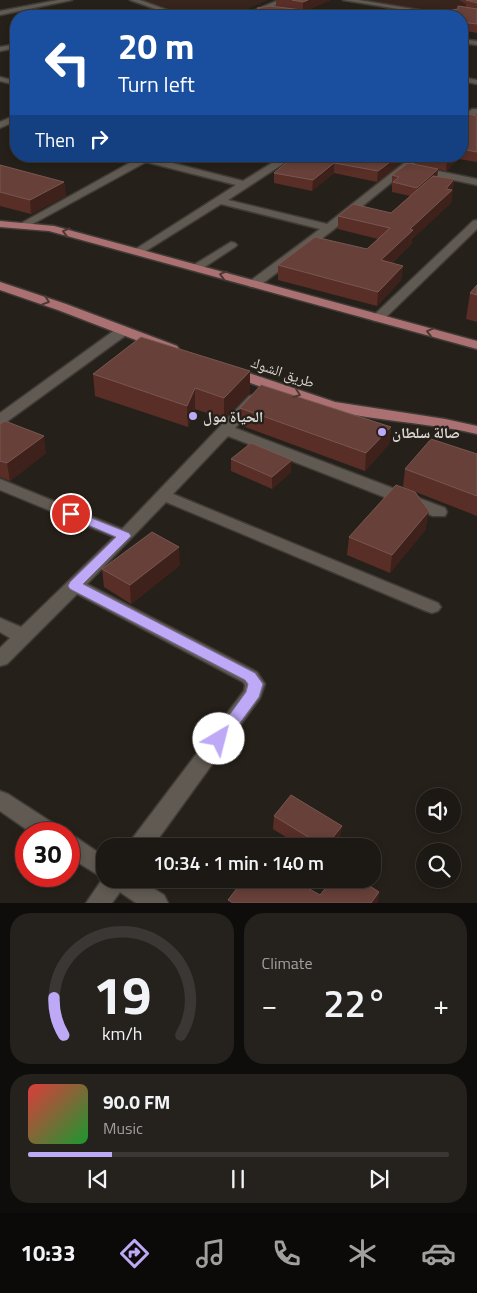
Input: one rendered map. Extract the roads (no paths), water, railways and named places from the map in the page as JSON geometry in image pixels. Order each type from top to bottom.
[{"type":"main road","points":[[0,224],[50,228],[477,345]]},
{"type":"main road","points":[[0,286],[188,355]]},
{"type":"main road","name":"طريق الشوك","points":[[215,365],[310,399],[348,409],[441,421],[477,430]]},
{"type":"street","points":[[13,10],[69,0]]},
{"type":"street","points":[[133,0],[163,10]]},
{"type":"street","points":[[263,9],[285,0]]},
{"type":"street","points":[[346,0],[425,10]]},
{"type":"street","points":[[384,0],[435,10]]},
{"type":"street","points":[[263,9],[269,10]]},
{"type":"street","points":[[23,225],[141,162]]},
{"type":"street","points":[[163,162],[246,185]]},
{"type":"street","points":[[137,252],[281,162]]},
{"type":"street","points":[[254,284],[329,228],[412,162]]},
{"type":"street","points":[[406,167],[477,182]]},
{"type":"street","points":[[221,201],[329,228]]},
{"type":"street","points":[[378,318],[477,222]]},
{"type":"street","points":[[196,268],[231,245]]},
{"type":"street","points":[[0,420],[124,330]]},
{"type":"street","points":[[0,659],[125,536],[268,384]]},
{"type":"street","points":[[224,429],[439,512]]},
{"type":"street","points":[[0,484],[125,536]]},
{"type":"street","points":[[162,495],[432,607]]},
{"type":"street","points":[[74,586],[250,676],[255,684],[253,693],[146,838]]},
{"type":"street","points":[[0,624],[23,636]]},
{"type":"street","points":[[0,800],[33,822]]},
{"type":"street","points":[[80,852],[96,863]]},
{"type":"street","points":[[98,903],[110,888]]},
{"type":"street","points":[[132,888],[156,903]]},
{"type":"place","name":"الحياة مول","points":[[193,416]]},
{"type":"place","name":"صالة سلطان","points":[[382,432]]}]
